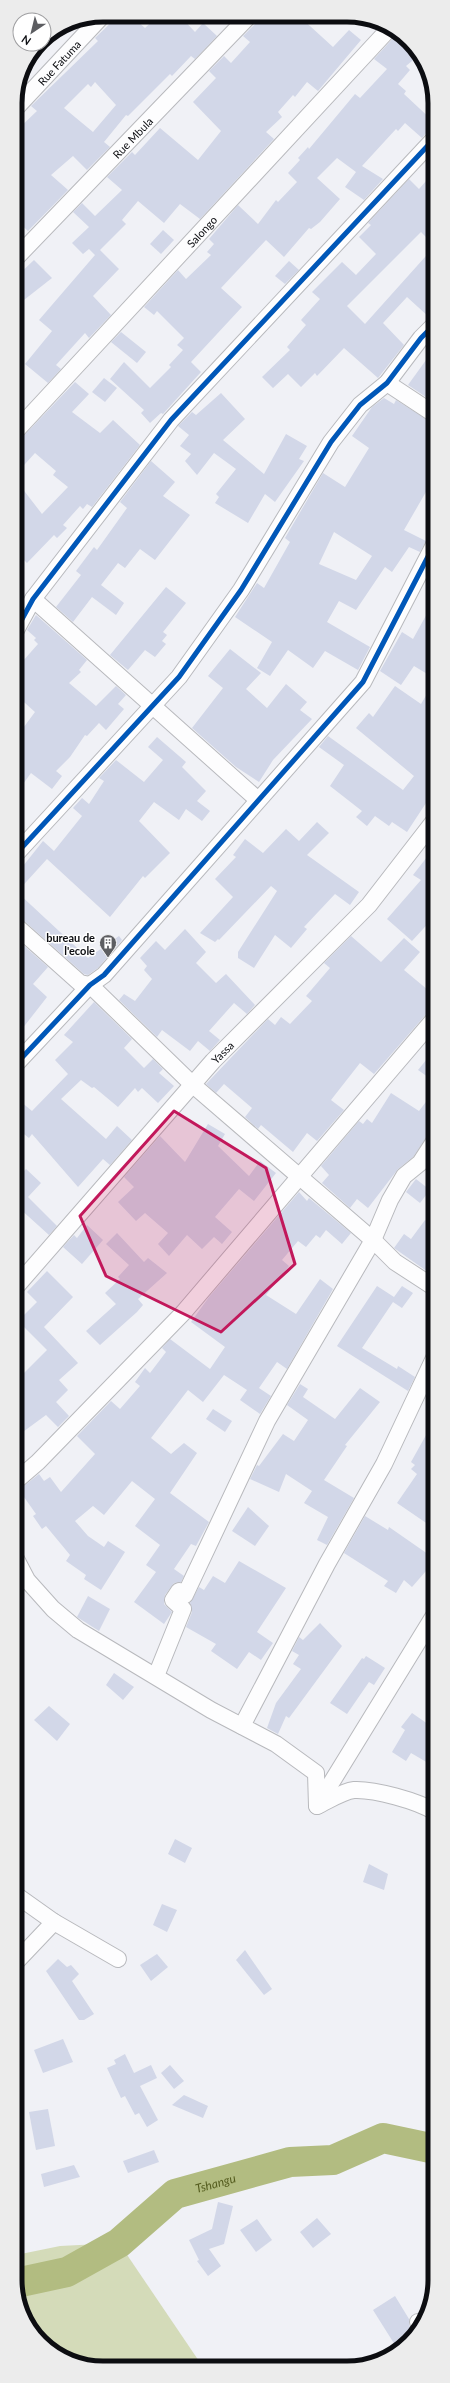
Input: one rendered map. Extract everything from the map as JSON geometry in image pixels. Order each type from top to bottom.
[{"type":"street","name":"Rue Fatuma","points":[[22,102],[96,22]]},
{"type":"street","name":"Rue Mbula","points":[[22,252],[243,22]]},
{"type":"street","name":"Salongo","points":[[22,424],[386,32]]},
{"type":"street","points":[[22,619],[33,599],[171,420],[428,145]]},
{"type":"street","points":[[22,847],[153,704],[180,677],[245,584],[331,442],[360,405],[387,384],[421,338],[428,331]]},
{"type":"street","points":[[387,384],[428,410]]},
{"type":"street","points":[[22,1058],[90,985],[104,975],[363,682],[428,557]]},
{"type":"street","points":[[33,599],[153,704],[258,800]]},
{"type":"street","name":"Yassa","points":[[22,1281],[237,1036],[369,905],[428,829]]},
{"type":"street","points":[[22,931],[80,982],[90,985],[193,1085],[373,1240],[395,1262],[428,1283]]},
{"type":"street","points":[[22,1476],[38,1462],[184,1313],[428,1025]]},
{"type":"street","points":[[156,1676],[183,1609],[173,1600],[179,1591],[184,1595],[267,1421],[373,1240],[390,1200],[404,1176],[420,1163],[428,1150]]},
{"type":"street","points":[[242,1726],[327,1564],[384,1464],[428,1371]]},
{"type":"street","points":[[22,1570],[27,1580],[53,1610],[78,1630],[242,1726],[276,1744],[316,1773],[317,1806]]},
{"type":"street","points":[[317,1806],[428,1625]]},
{"type":"street","points":[[317,1806],[354,1790],[388,1795],[422,1804],[428,1808]]},
{"type":"street","points":[[22,1898],[54,1922],[118,1959]]},
{"type":"street","points":[[22,1956],[54,1922]]},
{"type":"highlighted area","points":[[174,1111],[266,1168],[295,1264],[221,1332],[106,1276],[80,1216]]},
{"type":"green space","points":[[119,2243],[199,2361],[98,2361],[77,2357],[67,2353],[50,2341],[36,2325],[28,2311],[23,2290],[22,2254],[60,2246]]},
{"type":"building","points":[[112,22],[138,22],[145,28],[151,22],[186,22],[195,32],[203,23],[217,36],[195,59],[191,56],[172,76],[170,74],[128,116],[126,115],[104,142],[110,147],[87,170],[73,156],[51,175],[68,190],[28,231],[22,225],[22,125],[37,111],[31,106],[98,41],[95,38]],"holes":[[[95,82],[116,105],[93,132],[64,108],[88,84],[91,87]]]},
{"type":"building","points":[[306,22],[333,47],[349,30],[361,40],[318,91],[307,82],[295,97],[293,95],[278,112],[282,117],[266,132],[274,139],[200,219],[180,204],[164,223],[138,201],[122,220],[126,224],[100,250],[119,269],[93,296],[111,315],[89,338],[85,333],[56,365],[61,369],[48,383],[25,364],[52,331],[39,320],[95,255],[89,249],[83,254],[72,243],[89,227],[73,212],[82,203],[95,216],[122,190],[107,177],[132,152],[135,155],[160,128],[198,160],[221,131],[193,102],[216,78],[209,71],[224,56],[231,63],[250,42],[243,36],[256,23]]},
{"type":"building","points":[[394,37],[408,50],[414,58],[406,66],[410,70],[398,84],[406,91],[404,94],[428,116],[428,132],[422,138],[405,123],[398,131],[396,129],[362,166],[383,179],[364,200],[345,187],[356,172],[337,158],[317,178],[340,199],[320,222],[311,229],[309,228],[284,257],[266,240],[221,288],[242,307],[191,362],[201,372],[163,414],[161,413],[150,423],[141,413],[144,410],[110,379],[124,362],[150,388],[171,367],[169,365],[183,350],[177,345],[184,338],[157,311],[154,315],[144,307],[178,270],[186,279],[211,255],[207,252],[214,244],[209,239],[238,205],[258,224],[276,200],[278,202],[297,182],[288,173],[300,160],[298,158],[308,147],[309,149],[355,94],[360,98],[387,69],[374,59]]},
{"type":"building","points":[[409,179],[419,189],[428,179],[428,239],[421,232],[347,306],[365,324],[428,254],[428,316],[407,297],[383,323],[404,345],[378,378],[344,348],[317,376],[315,373],[301,387],[288,374],[273,388],[262,377],[290,350],[287,347],[306,325],[301,320],[320,299],[312,292],[342,262],[356,275],[376,254],[359,237],[371,225],[368,223]]},
{"type":"building","points":[[163,230],[174,240],[161,254],[150,244]]},
{"type":"building","points":[[34,260],[52,278],[22,302],[22,271]]},
{"type":"building","points":[[289,261],[299,270],[285,284],[275,276]]},
{"type":"building","points":[[121,332],[146,352],[137,363],[111,342]]},
{"type":"building","points":[[428,357],[428,398],[408,385]]},
{"type":"building","points":[[104,378],[117,388],[105,402],[92,392]]},
{"type":"building","points":[[75,382],[89,394],[72,412],[100,433],[113,420],[140,445],[92,507],[87,504],[83,509],[80,506],[63,525],[67,528],[57,538],[54,535],[27,563],[22,558],[22,488],[42,514],[68,487],[53,475],[56,471],[35,453],[22,467],[22,438]]},
{"type":"building","points":[[221,393],[245,419],[223,440],[264,474],[286,434],[307,446],[299,459],[304,461],[275,502],[265,494],[248,523],[215,503],[219,497],[216,494],[236,469],[214,453],[197,475],[185,461],[191,454],[180,446],[189,435],[178,426],[192,412],[196,415]]},
{"type":"building","points":[[384,398],[394,404],[396,400],[428,420],[428,488],[404,530],[426,541],[420,552],[409,547],[392,572],[385,567],[356,610],[339,601],[327,622],[370,647],[358,670],[325,651],[313,668],[288,650],[270,676],[257,668],[272,642],[235,617],[257,583],[264,588],[290,542],[285,538],[323,473],[345,487],[369,448],[352,436],[372,407]],"holes":[[[334,532],[372,556],[356,580],[319,564]]]},
{"type":"building","points":[[151,461],[175,482],[163,496],[190,515],[155,560],[140,549],[125,568],[118,563],[101,585],[124,603],[116,615],[92,597],[73,622],[56,607],[81,575],[76,571],[94,547],[97,550],[127,508],[120,502]]},
{"type":"building","points":[[166,587],[186,603],[163,632],[167,635],[162,641],[166,644],[155,657],[145,650],[128,670],[110,655]]},
{"type":"building","points":[[428,612],[428,674],[414,666],[401,685],[380,671],[402,632],[413,639]]},
{"type":"building","points":[[36,615],[87,660],[79,670],[81,672],[69,683],[96,706],[116,686],[126,695],[118,704],[124,709],[106,730],[99,723],[87,736],[85,735],[70,757],[56,771],[62,776],[52,789],[31,773],[22,785],[22,730],[35,712],[22,700],[22,662],[38,644],[34,640],[36,638],[27,630]]},
{"type":"building","points":[[230,649],[261,673],[246,689],[267,708],[286,684],[307,702],[300,710],[312,719],[273,760],[259,782],[236,767],[192,728],[223,688],[208,676]]},
{"type":"building","points":[[395,686],[421,704],[428,692],[428,805],[426,803],[407,832],[392,822],[389,826],[375,816],[367,826],[356,817],[362,811],[330,786],[344,765],[319,747],[328,736],[403,790],[414,776],[356,728],[369,713],[373,717]]},
{"type":"building","points":[[157,737],[186,762],[182,767],[206,791],[197,801],[210,811],[202,821],[186,809],[179,820],[154,802],[139,821],[170,853],[145,878],[143,876],[110,917],[47,859],[22,886],[22,867],[43,841],[54,851],[82,816],[73,808],[82,798],[89,804],[104,781],[99,778],[116,760],[144,782],[163,760],[148,747]]},
{"type":"building","points":[[317,822],[329,833],[307,855],[359,892],[350,905],[335,894],[304,927],[307,929],[291,948],[275,935],[254,968],[238,958],[238,952],[277,891],[271,886],[219,940],[218,939],[215,942],[200,933],[233,897],[215,879],[236,857],[233,855],[245,839],[263,853],[286,829],[299,841]]},
{"type":"building","points":[[428,856],[428,924],[412,941],[387,919],[421,880],[413,875]]},
{"type":"building","points":[[22,897],[88,958],[119,936],[122,940],[98,968],[88,975],[84,974],[22,919]]},
{"type":"building","points":[[185,929],[206,952],[196,963],[216,983],[226,974],[255,1005],[247,1014],[234,1003],[209,1031],[220,1040],[210,1051],[198,1041],[190,1051],[162,1030],[157,1037],[119,1000],[124,994],[135,1001],[152,979],[144,970],[147,966],[140,958],[156,941],[165,950]]},
{"type":"building","points":[[351,936],[381,962],[404,938],[420,952],[404,970],[428,990],[428,1012],[374,1074],[360,1063],[331,1100],[344,1110],[317,1141],[307,1133],[293,1152],[261,1125],[258,1129],[245,1117],[252,1108],[224,1084],[216,1093],[206,1084],[268,1019],[275,1025],[281,1017],[290,1024],[312,1001],[306,996],[330,968],[324,963]]},
{"type":"building","points":[[22,944],[48,967],[33,984],[47,997],[22,1029]]},
{"type":"building","points":[[94,1002],[132,1039],[124,1048],[144,1068],[153,1059],[163,1069],[159,1073],[174,1086],[158,1103],[142,1088],[138,1092],[135,1088],[118,1107],[94,1087],[92,1088],[81,1080],[61,1099],[106,1139],[117,1126],[132,1140],[110,1165],[103,1159],[78,1187],[32,1134],[29,1138],[22,1132],[22,1103],[32,1111],[68,1074],[55,1060],[73,1042],[64,1035]]},
{"type":"building","points":[[428,1058],[428,1077],[418,1070]]},
{"type":"building","points":[[391,1093],[419,1111],[428,1099],[428,1134],[413,1157],[398,1169],[368,1208],[357,1199],[350,1208],[322,1183],[329,1175],[321,1166],[359,1121],[363,1124],[367,1119],[372,1123]]},
{"type":"building","points":[[208,1124],[225,1134],[218,1146],[249,1176],[260,1161],[276,1173],[254,1201],[239,1189],[215,1217],[232,1232],[222,1244],[214,1237],[202,1249],[187,1235],[169,1256],[158,1244],[168,1233],[145,1213],[136,1221],[118,1202],[134,1187],[124,1177],[160,1136],[185,1162]]},
{"type":"building","points":[[26,1169],[41,1183],[28,1197],[57,1226],[49,1235],[22,1211],[22,1173]]},
{"type":"building","points":[[416,1179],[428,1188],[428,1193],[420,1203],[406,1192]]},
{"type":"building","points":[[299,1192],[307,1201],[309,1198],[351,1233],[342,1244],[326,1230],[320,1238],[316,1235],[306,1247],[298,1241],[282,1260],[289,1266],[266,1295],[296,1314],[320,1279],[333,1289],[287,1369],[277,1362],[259,1388],[271,1396],[260,1414],[240,1400],[247,1390],[224,1375],[203,1402],[188,1390],[151,1438],[171,1454],[184,1443],[197,1453],[170,1493],[209,1522],[196,1546],[191,1544],[174,1569],[184,1576],[181,1582],[174,1583],[165,1595],[164,1604],[172,1612],[164,1624],[134,1602],[156,1572],[146,1565],[160,1545],[135,1526],[155,1499],[132,1481],[104,1515],[93,1506],[75,1521],[88,1536],[104,1547],[108,1541],[125,1552],[101,1590],[84,1579],[86,1575],[66,1561],[70,1555],[46,1526],[42,1529],[33,1516],[36,1514],[22,1494],[22,1488],[39,1474],[44,1481],[50,1477],[61,1492],[95,1454],[77,1436],[111,1401],[120,1409],[140,1386],[135,1382],[145,1368],[150,1373],[166,1352],[162,1348],[170,1339],[210,1369],[225,1347],[191,1322],[209,1297]]},
{"type":"building","points":[[425,1220],[428,1222],[428,1272],[394,1248],[404,1234],[411,1239]]},
{"type":"building","points":[[87,1225],[103,1240],[82,1264],[63,1247],[74,1235],[77,1238]]},
{"type":"building","points":[[117,1233],[144,1262],[148,1258],[167,1273],[138,1299],[143,1305],[137,1312],[100,1345],[86,1331],[116,1304],[105,1293],[120,1279],[118,1277],[129,1265],[106,1244]]},
{"type":"building","points":[[47,1271],[73,1297],[44,1327],[78,1363],[59,1380],[68,1390],[56,1402],[69,1416],[58,1427],[46,1415],[22,1433],[22,1375],[47,1350],[22,1325],[22,1317],[37,1302],[27,1292]]},
{"type":"building","points":[[377,1286],[394,1297],[402,1286],[413,1293],[402,1308],[393,1302],[362,1348],[397,1369],[398,1366],[415,1377],[408,1391],[337,1346]]},
{"type":"building","points":[[300,1384],[308,1389],[303,1397],[335,1419],[360,1388],[380,1402],[345,1445],[347,1446],[324,1480],[354,1498],[327,1545],[317,1540],[328,1517],[304,1503],[312,1491],[286,1474],[279,1492],[250,1479],[257,1465],[259,1466],[283,1434],[294,1441],[308,1420],[287,1405]]},
{"type":"building","points":[[213,1409],[232,1421],[225,1432],[206,1419]]},
{"type":"building","points":[[428,1432],[428,1524],[397,1503],[417,1474],[411,1469],[415,1465],[411,1462]]},
{"type":"building","points":[[248,1507],[269,1526],[255,1546],[232,1531]]},
{"type":"building","points":[[365,1516],[388,1530],[389,1527],[428,1554],[428,1572],[426,1571],[412,1587],[404,1580],[396,1593],[384,1586],[388,1581],[344,1553]]},
{"type":"building","points":[[239,1561],[286,1588],[257,1632],[273,1643],[261,1660],[249,1652],[237,1669],[211,1651],[216,1644],[186,1627],[192,1612],[190,1603],[199,1587],[204,1590],[213,1576],[225,1583]]},
{"type":"building","points":[[88,1596],[110,1609],[99,1631],[77,1617]]},
{"type":"building","points":[[320,1623],[342,1646],[289,1718],[286,1716],[278,1734],[267,1728],[276,1703],[301,1669],[293,1664],[299,1655],[292,1651],[299,1637],[303,1640]]},
{"type":"building","points":[[366,1656],[385,1668],[374,1685],[369,1682],[347,1714],[330,1703],[362,1658],[364,1659]]},
{"type":"building","points":[[114,1673],[134,1687],[123,1700],[106,1685]]},
{"type":"building","points":[[49,1706],[70,1724],[57,1741],[34,1720]]},
{"type":"building","points":[[412,1713],[428,1724],[428,1763],[411,1753],[406,1761],[392,1752],[405,1730],[401,1727]]},
{"type":"building","points":[[175,1839],[192,1848],[185,1863],[168,1854]]},
{"type":"building","points":[[369,1864],[388,1874],[384,1890],[363,1882]]},
{"type":"building","points":[[162,1904],[177,1910],[167,1932],[153,1925]]},
{"type":"building","points":[[245,1950],[272,1989],[264,1995],[236,1960]]},
{"type":"building","points":[[157,1954],[168,1967],[151,1981],[140,1965]]},
{"type":"building","points":[[58,1959],[67,1967],[71,1965],[79,1974],[72,1981],[94,2014],[84,2020],[79,2020],[46,1971]]},
{"type":"building","points":[[63,2039],[73,2062],[43,2073],[34,2050]]},
{"type":"building","points":[[125,2054],[134,2073],[151,2065],[157,2078],[140,2086],[158,2120],[147,2127],[139,2113],[135,2115],[125,2096],[121,2098],[107,2068],[116,2064],[114,2060]]},
{"type":"building","points":[[170,2065],[184,2081],[174,2089],[161,2073]]},
{"type":"building","points":[[184,2095],[208,2106],[203,2118],[172,2105]]},
{"type":"building","points":[[48,2109],[55,2146],[36,2150],[29,2112]]},
{"type":"building","points":[[154,2150],[159,2162],[128,2173],[123,2161]]},
{"type":"building","points":[[74,2165],[80,2177],[44,2187],[41,2174]]},
{"type":"building","points":[[218,2202],[233,2206],[224,2244],[209,2249],[221,2266],[208,2276],[197,2261],[199,2260],[189,2240],[212,2229]]},
{"type":"building","points":[[317,2218],[331,2234],[313,2248],[300,2232]]},
{"type":"building","points":[[257,2219],[272,2240],[256,2252],[240,2230]]},
{"type":"building","points":[[395,2296],[409,2319],[409,2325],[412,2328],[395,2345],[373,2310]]},
{"type":"waterway","name":"Tshangu","points":[[22,2282],[67,2272],[119,2243],[175,2194],[290,2162],[333,2160],[383,2138],[428,2148]]},
{"type":"cycle path","points":[[22,619],[33,599],[171,420],[428,145]]},
{"type":"cycle path","points":[[22,847],[179,677],[241,590],[331,442],[360,405],[387,383],[428,331]]},
{"type":"cycle path","points":[[22,1058],[90,985],[104,975],[363,682],[428,557]]},
{"type":"place","name":"bureau de l'ecole","points":[[108,958]]}]
